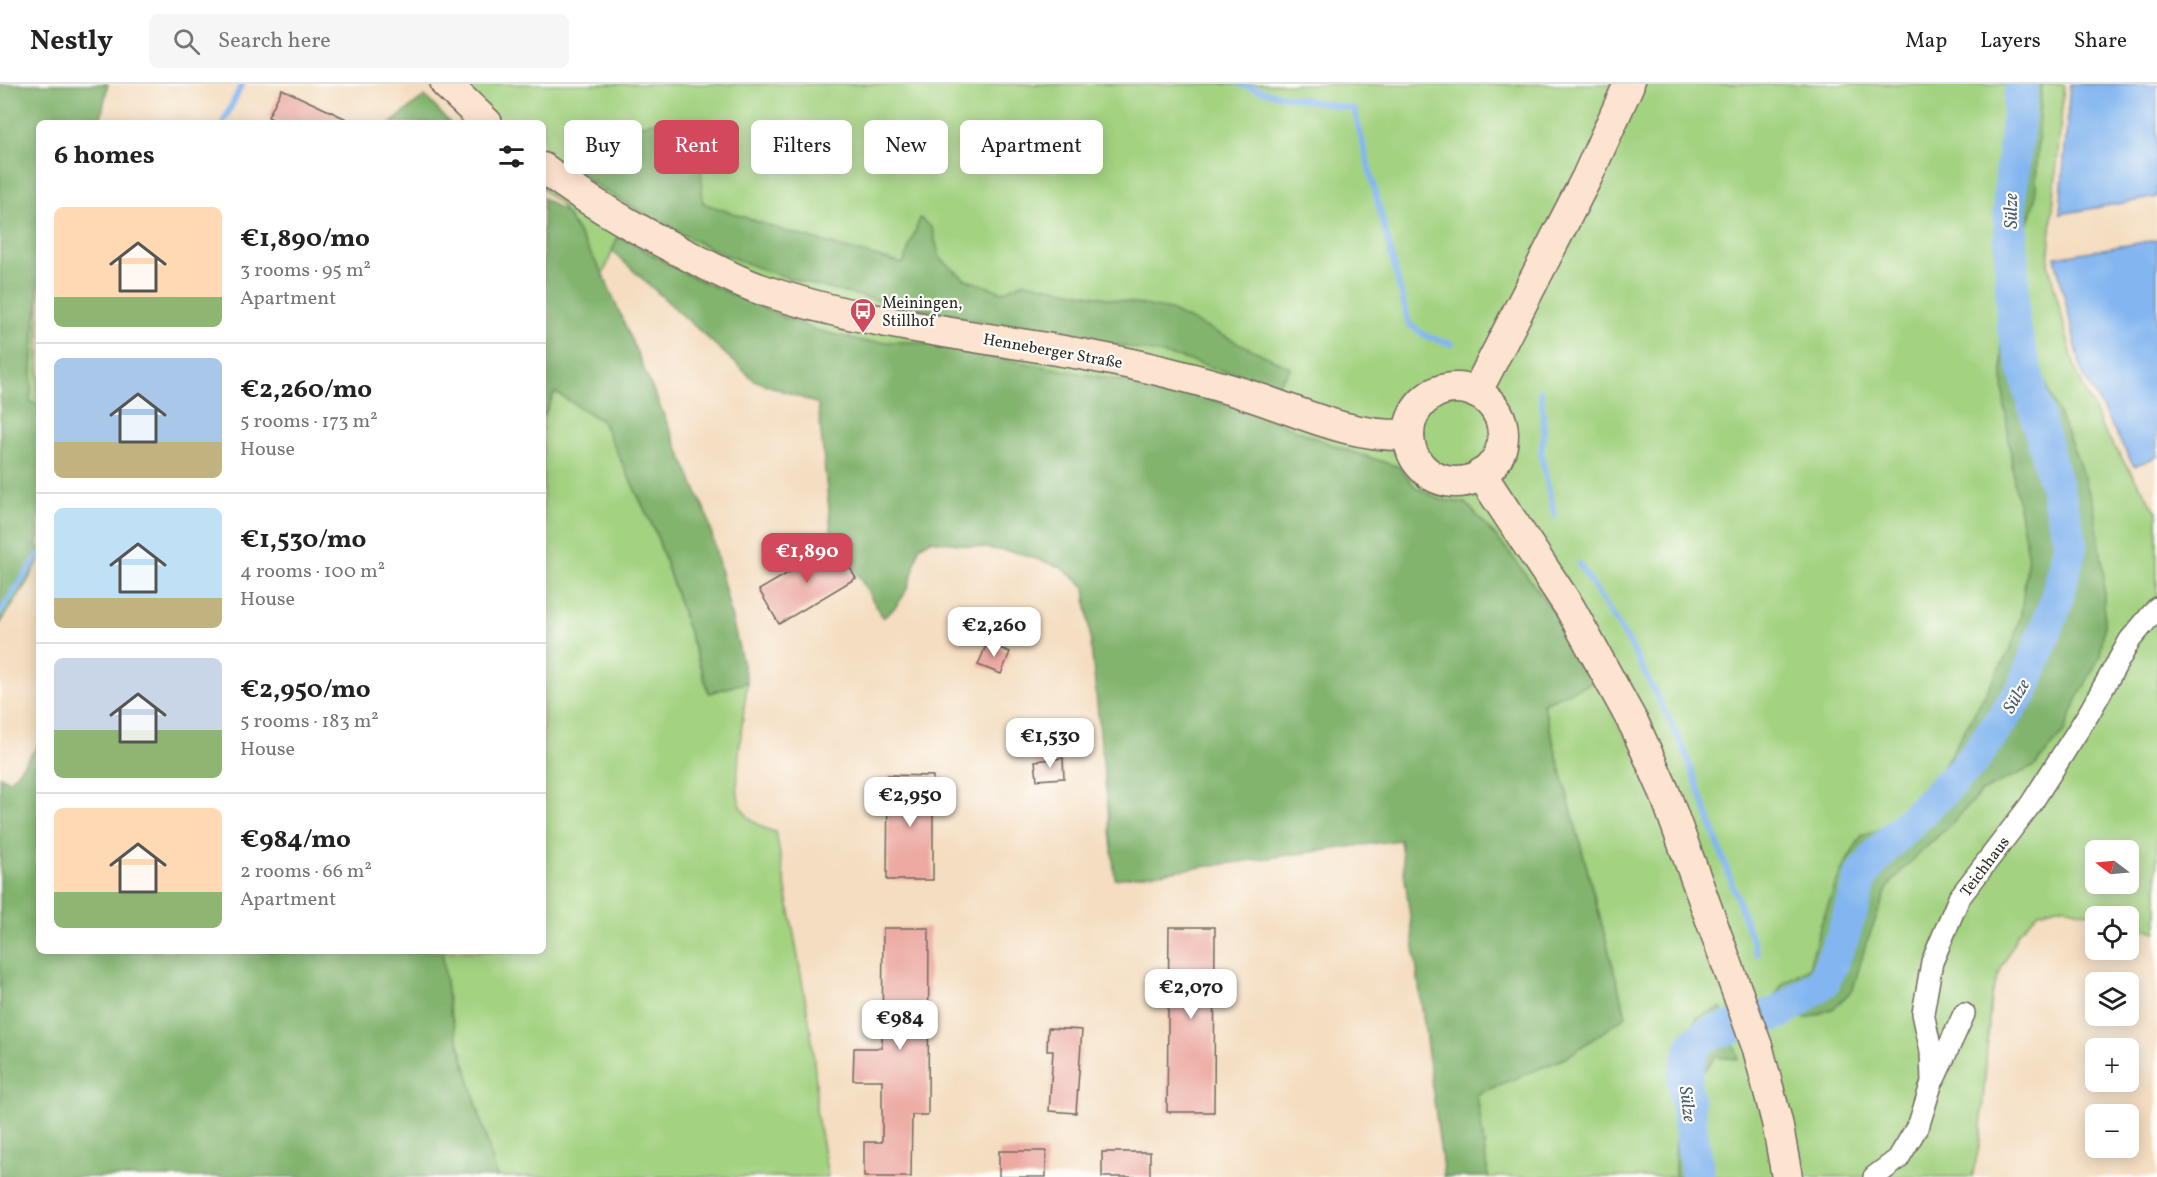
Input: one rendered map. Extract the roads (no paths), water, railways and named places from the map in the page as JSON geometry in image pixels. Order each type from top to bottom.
[{"type":"main road","points":[[446,84],[484,120]]},
{"type":"main road","points":[[1476,393],[1587,177],[1629,84]]},
{"type":"main road","name":"Henneberger Straße","points":[[546,170],[613,215],[668,246],[759,288],[823,307],[883,320],[1082,355],[1169,373],[1254,397],[1325,424],[1376,434],[1409,435]]},
{"type":"main road","points":[[1462,388],[1476,393],[1485,398],[1496,410],[1502,425],[1502,441],[1498,456],[1481,474],[1458,482],[1437,478],[1425,470],[1415,457],[1409,435],[1412,417],[1417,409],[1434,394],[1447,389],[1462,388]]},
{"type":"main road","points":[[1481,474],[1570,608],[1635,726],[1664,791],[1758,1049],[1777,1122],[1787,1177]]},
{"type":"street","name":"Teichhaus","points":[[1874,1177],[1898,1159],[1919,1124],[1932,1082],[1931,1051],[1923,1013],[1932,962],[1959,898],[2031,804],[2090,713],[2130,640],[2157,608]]},
{"type":"street","points":[[1932,1082],[1964,1014]]},
{"type":"water","points":[[2070,84],[2157,84],[2157,197],[2060,214]]},
{"type":"water","points":[[2157,240],[2157,457],[2134,466],[2082,372],[2055,257]]},
{"type":"waterway","points":[[224,120],[242,84]]},
{"type":"waterway","points":[[1239,84],[1269,93],[1354,109],[1409,324],[1426,336],[1451,344]]},
{"type":"waterway","name":"Sülze","points":[[1698,1177],[1684,1081],[1694,1044],[1706,1035],[1781,1012],[1823,982],[1843,936],[1862,875],[1884,848],[1973,760],[2023,690],[2055,605],[2071,543],[2013,325],[2010,193],[2022,84]]},
{"type":"waterway","points":[[1541,392],[1544,428],[1541,455],[1555,516]]},
{"type":"waterway","points":[[0,613],[36,559]]},
{"type":"waterway","points":[[1579,564],[1630,644],[1685,751],[1757,954]]},
{"type":"place","name":"Meiningen, Stillhof","points":[[863,334]]}]
